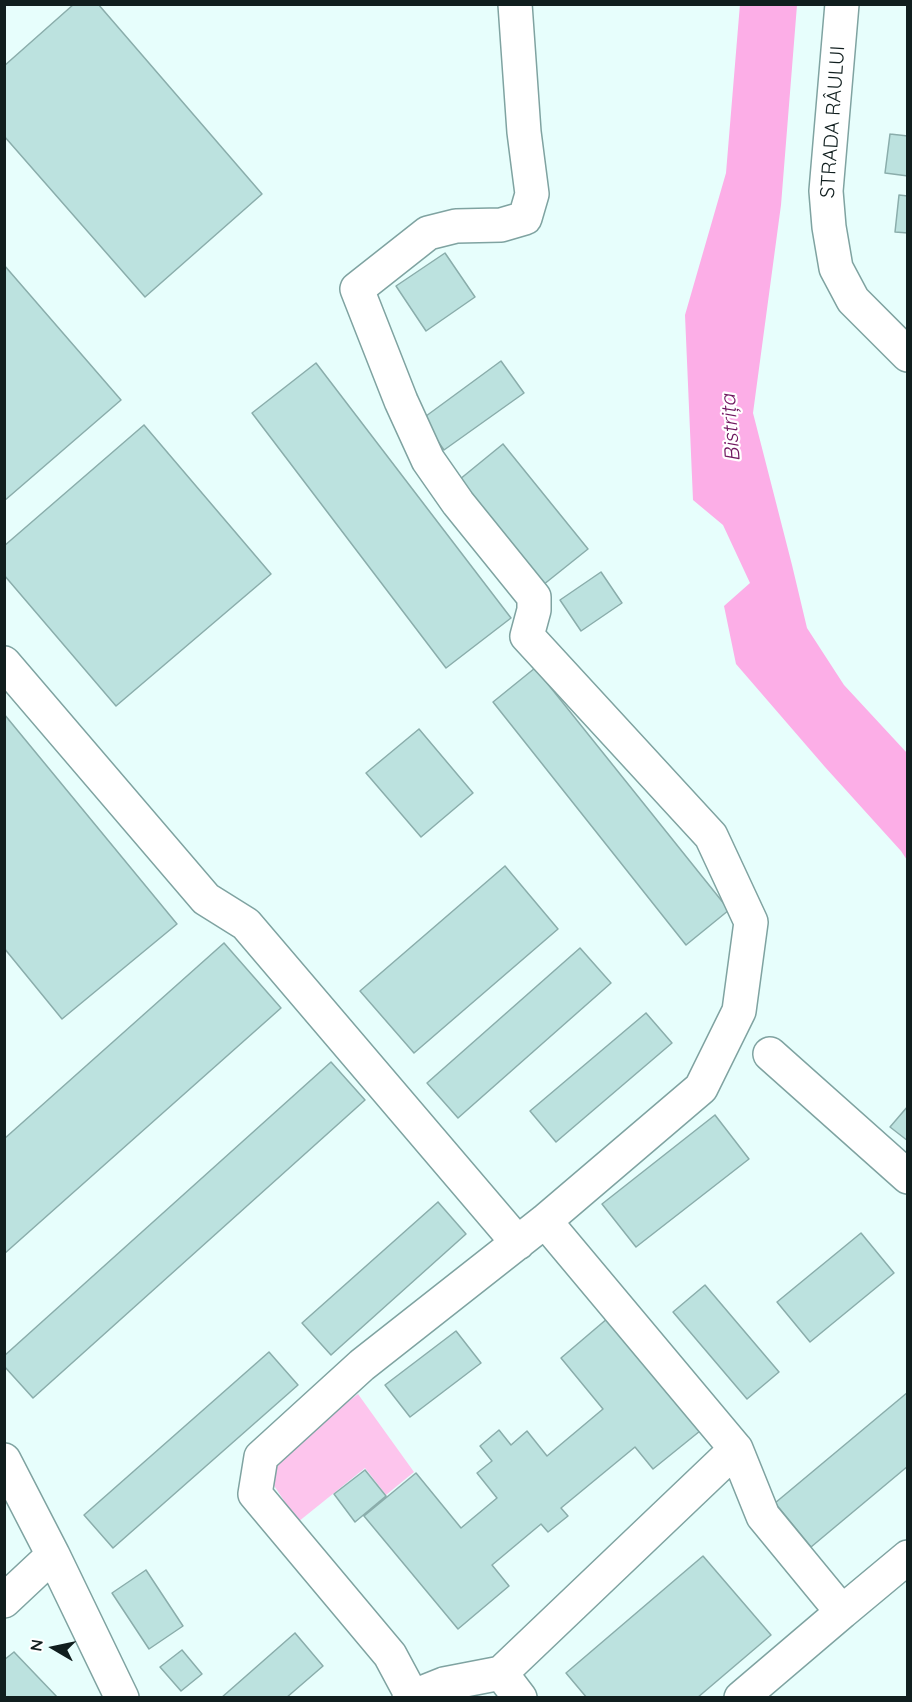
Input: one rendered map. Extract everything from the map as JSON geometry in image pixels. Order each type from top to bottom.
[{"type":"street","points":[[515,4],[524,132],[532,194],[525,218],[501,225],[456,226],[428,233],[357,289],[401,401],[428,460],[458,503],[534,597],[534,610],[527,636],[711,836],[751,922],[739,1011],[701,1088],[545,1221],[362,1365],[261,1457],[255,1494],[390,1655],[410,1697],[444,1684],[511,1685],[735,1449]]},
{"type":"street","name":"STRADA RÂULUI","points":[[842,4],[826,191],[836,268],[853,300],[908,355]]},
{"type":"street","points":[[4,663],[206,899],[246,924],[518,1243]]},
{"type":"street","points":[[770,1054],[908,1177]]},
{"type":"street","points":[[545,1221],[735,1449],[763,1516],[842,1612]]},
{"type":"street","points":[[4,1460],[122,1698]]},
{"type":"street","points":[[4,1601],[53,1555]]},
{"type":"street","points":[[741,1698],[908,1557]]},
{"type":"shaded area","points":[[358,1394],[414,1472],[386,1495],[365,1468],[298,1522],[271,1481],[279,1455]]},
{"type":"water","name":"Bistrița","points":[[740,4],[797,5],[781,205],[753,413],[807,628],[844,685],[907,753],[907,860],[736,664],[724,606],[750,583],[723,525],[693,500],[685,315],[726,173]]},
{"type":"building","points":[[74,4],[98,4],[262,194],[145,297],[4,136],[4,66]]},
{"type":"building","points":[[890,134],[908,136],[908,176],[885,173]]},
{"type":"building","points":[[899,195],[908,196],[908,233],[895,232]]},
{"type":"building","points":[[445,253],[475,297],[426,331],[396,286]]},
{"type":"building","points":[[4,265],[121,400],[4,501]]},
{"type":"building","points":[[501,361],[524,393],[444,450],[422,419]]},
{"type":"building","points":[[316,363],[511,618],[446,668],[252,413]]},
{"type":"building","points":[[144,425],[271,574],[116,706],[4,575],[4,546]]},
{"type":"building","points":[[503,444],[588,549],[538,589],[454,484]]},
{"type":"building","points":[[601,572],[622,603],[581,631],[560,600]]},
{"type":"building","points":[[535,668],[729,910],[686,945],[493,702]]},
{"type":"building","points":[[4,714],[177,924],[62,1019],[4,948]]},
{"type":"building","points":[[419,729],[473,793],[421,837],[366,773]]},
{"type":"building","points":[[505,866],[558,929],[414,1053],[360,991]]},
{"type":"building","points":[[224,943],[281,1008],[4,1254],[4,1139]]},
{"type":"building","points":[[580,948],[611,983],[458,1118],[427,1083]]},
{"type":"building","points":[[646,1013],[672,1043],[556,1142],[530,1111]]},
{"type":"building","points":[[331,1062],[365,1100],[33,1398],[4,1366],[4,1356]]},
{"type":"building","points":[[908,1106],[908,1141],[890,1127]]},
{"type":"building","points":[[715,1115],[749,1159],[636,1247],[602,1204]]},
{"type":"building","points":[[438,1202],[466,1234],[331,1355],[302,1323]]},
{"type":"building","points":[[861,1233],[894,1273],[810,1342],[777,1302]]},
{"type":"building","points":[[705,1285],[779,1372],[747,1399],[673,1312]]},
{"type":"building","points":[[608,1318],[700,1431],[653,1469],[635,1447],[561,1508],[568,1516],[548,1532],[541,1524],[492,1565],[509,1586],[458,1629],[364,1516],[416,1473],[461,1528],[497,1498],[477,1473],[492,1461],[480,1446],[499,1430],[511,1445],[527,1431],[547,1456],[603,1409],[561,1358]]},
{"type":"building","points":[[456,1331],[481,1363],[410,1417],[385,1385]]},
{"type":"building","points":[[269,1352],[298,1385],[113,1548],[84,1515]]},
{"type":"building","points":[[908,1392],[908,1466],[811,1547],[775,1503]]},
{"type":"building","points":[[365,1470],[386,1496],[355,1522],[334,1494]]},
{"type":"building","points":[[703,1556],[771,1635],[697,1698],[587,1698],[566,1673]]},
{"type":"building","points":[[146,1570],[183,1626],[149,1649],[112,1593]]},
{"type":"building","points":[[295,1633],[323,1666],[286,1698],[221,1698]]},
{"type":"building","points":[[182,1650],[202,1674],[181,1691],[160,1667]]},
{"type":"building","points":[[14,1652],[58,1698],[4,1698],[4,1660]]}]
